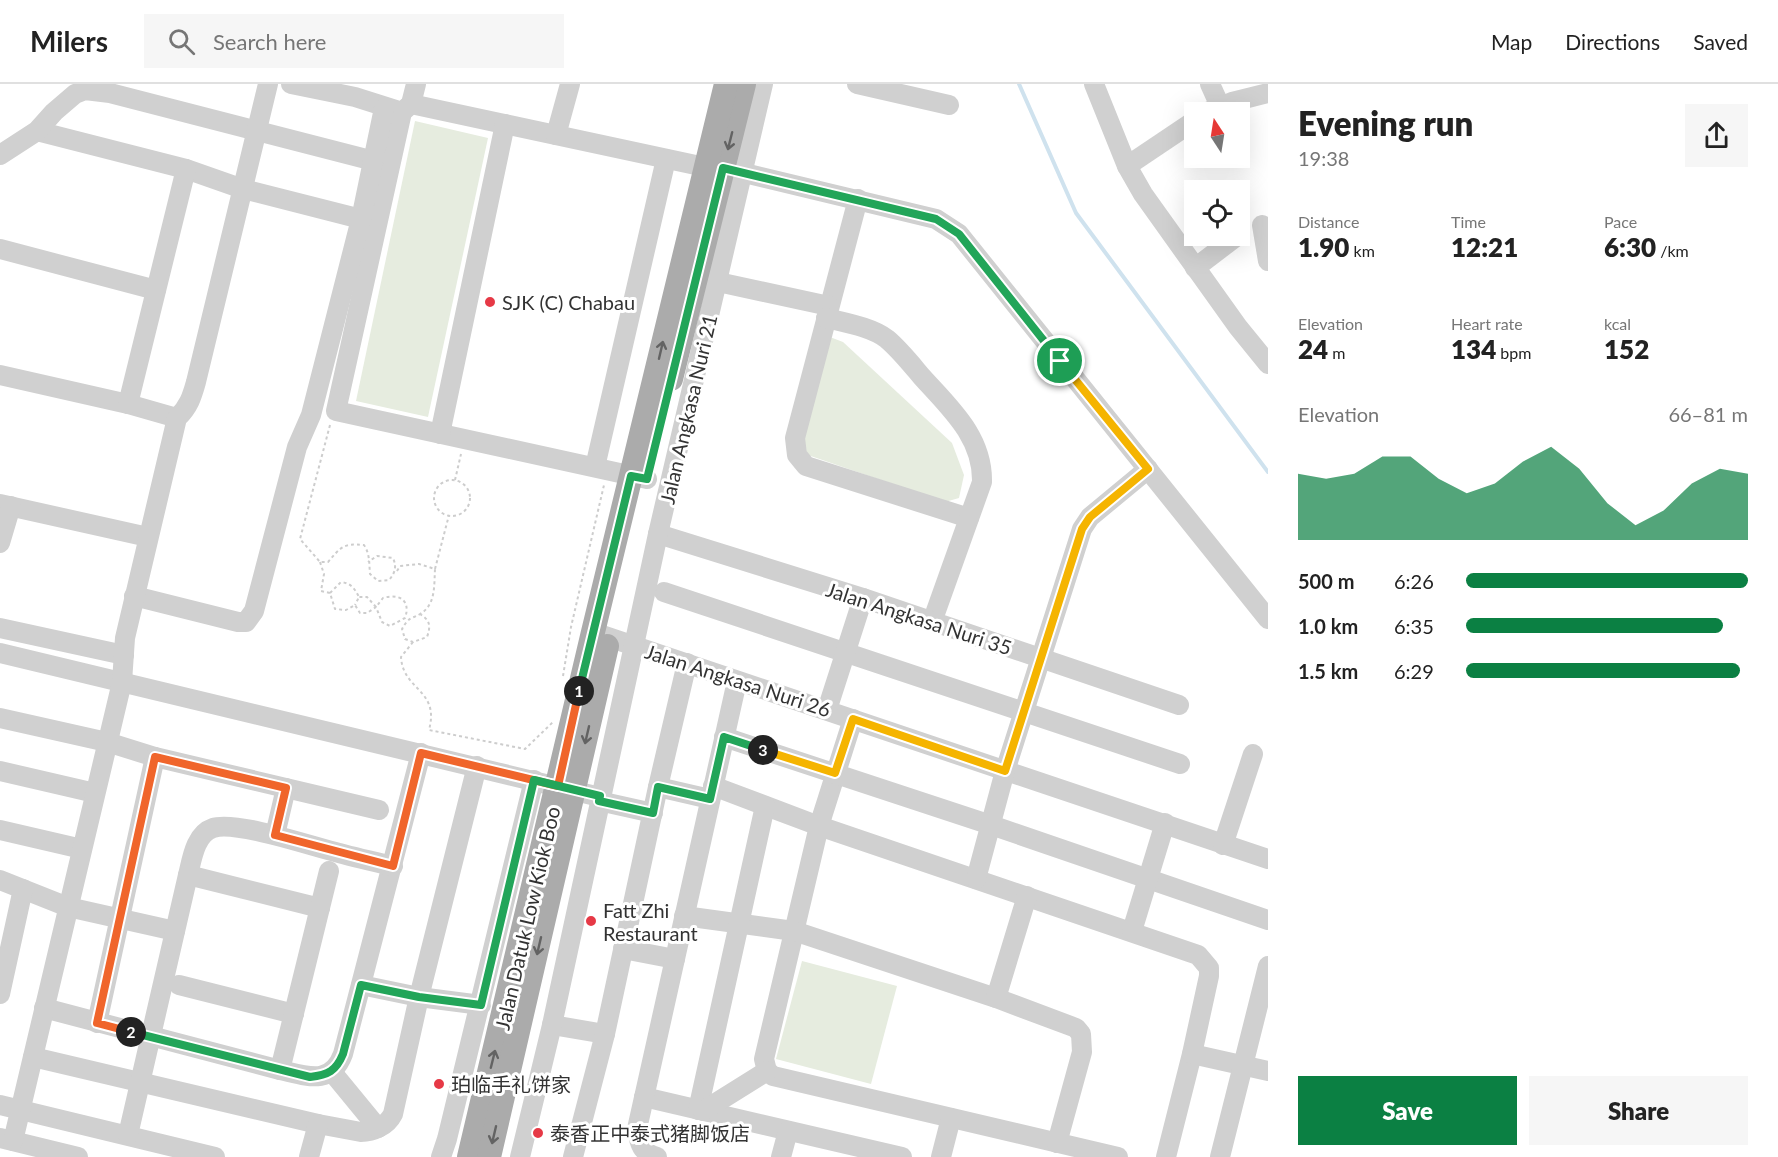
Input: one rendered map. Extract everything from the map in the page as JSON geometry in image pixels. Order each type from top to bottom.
[{"type":"main road","name":"Jalan Datuk Low Kiok Boo","points":[[724,169],[726,84]]},
{"type":"main road","name":"Jalan Datuk Low Kiok Boo","points":[[489,1157],[566,788],[601,634],[639,477],[724,169],[744,84]]},
{"type":"main road","name":"Jalan Datuk Low Kiok Boo","points":[[469,1157],[566,788]]},
{"type":"street","points":[[78,1157],[6,1139],[20,1110],[108,742],[122,682],[125,638],[177,418],[190,401],[268,84]]},
{"type":"street","points":[[291,84],[354,97],[380,105],[505,124],[666,159],[724,169],[936,219],[959,234],[1268,619]]},
{"type":"street","points":[[134,596],[231,621],[246,622],[254,610],[297,447],[311,415],[374,161],[399,108],[416,84]]},
{"type":"street","points":[[556,135],[570,84]]},
{"type":"street","name":"Jalan Angkasa Nuri 21","points":[[520,1157],[552,1025],[658,534],[718,282],[724,169],[763,84]]},
{"type":"street","points":[[857,84],[949,105]]},
{"type":"street","points":[[1094,84],[1127,166],[1143,194],[1238,327],[1268,364]]},
{"type":"street","points":[[1210,84],[1213,102]]},
{"type":"street","points":[[0,155],[37,131],[65,102],[85,90],[110,93],[374,161]]},
{"type":"street","points":[[1233,102],[1268,93]]},
{"type":"street","points":[[399,108],[336,411],[440,434],[600,475],[639,477]]},
{"type":"street","points":[[440,434],[505,124]]},
{"type":"street","points":[[1127,166],[1184,128]]},
{"type":"street","points":[[37,131],[186,169],[243,189],[361,219]]},
{"type":"street","points":[[600,475],[666,159]]},
{"type":"street","points":[[128,404],[186,169]]},
{"type":"street","points":[[858,199],[795,438],[797,455],[806,466],[969,518]]},
{"type":"street","points":[[1250,231],[1265,225],[1268,261]]},
{"type":"street","points":[[1195,268],[1224,246]]},
{"type":"street","points":[[0,249],[156,290]]},
{"type":"street","points":[[718,282],[827,312],[886,339],[961,420],[977,449],[982,467],[982,482],[932,622]]},
{"type":"street","points":[[0,375],[128,404],[177,418]]},
{"type":"street","points":[[976,879],[1005,771],[1082,529],[1090,517],[1148,469]]},
{"type":"street","points":[[0,543],[5,505],[148,537]]},
{"type":"street","name":"Jalan Angkasa Nuri 35","points":[[658,534],[863,598],[1179,705]]},
{"type":"street","points":[[664,592],[1180,764]]},
{"type":"street","points":[[827,710],[863,598]]},
{"type":"street","points":[[0,628],[124,655]]},
{"type":"street","name":"Jalan Angkasa Nuri 26","points":[[601,634],[1165,823],[1268,860]]},
{"type":"street","points":[[0,653],[477,766],[653,813]]},
{"type":"street","points":[[573,1157],[605,1034],[687,663]]},
{"type":"street","points":[[642,1154],[637,1129],[737,681]]},
{"type":"street","points":[[0,718],[108,742],[155,757],[378,810]]},
{"type":"street","points":[[853,719],[819,826],[764,1059],[767,1071],[773,1076],[1118,1157]]},
{"type":"street","points":[[724,737],[1268,920]]},
{"type":"street","points":[[44,1008],[310,1077],[332,1072],[339,1064],[343,1054],[421,753]]},
{"type":"street","points":[[1223,844],[1253,754]]},
{"type":"street","points":[[97,1023],[155,757]]},
{"type":"street","points":[[33,1057],[360,1132],[387,1124],[393,1114],[419,997],[477,766]]},
{"type":"street","points":[[0,771],[95,794]]},
{"type":"street","points":[[441,1157],[481,1005],[534,780]]},
{"type":"street","points":[[658,787],[712,793],[765,806],[1198,955],[1209,968],[1209,976],[1166,1157]]},
{"type":"street","points":[[275,835],[286,788]]},
{"type":"street","points":[[700,1110],[738,923],[765,806]]},
{"type":"street","points":[[1132,931],[1165,823]]},
{"type":"street","points":[[128,1136],[188,874],[196,845],[202,835],[213,828],[228,826],[275,835],[393,866]]},
{"type":"street","points":[[0,830],[82,849]]},
{"type":"street","points":[[280,1070],[329,871]]},
{"type":"street","points":[[188,874],[320,908]]},
{"type":"street","points":[[0,880],[68,907],[175,931]]},
{"type":"street","points":[[0,994],[23,890]]},
{"type":"street","points":[[996,998],[1027,896]]},
{"type":"street","points":[[684,916],[794,931],[1068,1023],[1081,1034],[1082,1052],[1057,1143]]},
{"type":"street","points":[[623,949],[675,959]]},
{"type":"street","points":[[1220,1157],[1268,966]]},
{"type":"street","points":[[179,985],[294,1014]]},
{"type":"street","points":[[361,985],[419,997],[481,1005]]},
{"type":"street","points":[[552,1025],[605,1034]]},
{"type":"street","points":[[1192,1054],[1268,1071]]},
{"type":"street","points":[[700,1110],[767,1071]]},
{"type":"street","points":[[332,1072],[378,1128]]},
{"type":"street","points":[[644,1097],[902,1157]]},
{"type":"street","points":[[0,1105],[215,1157]]},
{"type":"street","points":[[941,1157],[951,1118]]},
{"type":"street","points":[[309,1157],[318,1124]]},
{"type":"street","points":[[781,1157],[788,1131]]},
{"type":"path","points":[[330,593],[321,591],[324,574],[320,562],[300,539],[331,422],[336,411]]},
{"type":"path","points":[[455,480],[462,449]]},
{"type":"path","points":[[561,685],[600,475]]},
{"type":"path","points":[[455,480],[466,486],[470,497],[466,509],[461,513],[449,515],[443,513],[435,504],[435,492],[442,482],[455,480]]},
{"type":"path","points":[[359,597],[367,597],[376,607],[382,622],[390,626],[420,614],[430,603],[433,594],[435,569],[449,515]]},
{"type":"path","points":[[320,562],[327,561],[340,548],[348,544],[364,545],[369,552],[370,574],[378,581],[389,580],[400,566],[409,564],[435,569]]},
{"type":"path","points":[[368,562],[377,556],[393,558],[396,564],[395,573]]},
{"type":"path","points":[[330,593],[341,582],[352,586],[359,597]]},
{"type":"path","points":[[330,593],[335,609],[346,610],[355,605],[359,597]]},
{"type":"path","points":[[355,605],[360,613],[367,614],[383,598],[398,596],[407,605],[402,630],[405,639],[413,642]]},
{"type":"path","points":[[420,614],[426,618],[429,625],[427,637],[413,642],[401,657],[402,667],[429,703],[432,717],[429,730],[525,749],[555,720]]},
{"type":"shaded area","points":[[415,121],[488,138],[428,417],[356,401]]},
{"type":"shaded area","points":[[822,334],[843,342],[952,443],[964,475],[959,498],[945,502],[802,453]]},
{"type":"shaded area","points":[[802,961],[897,986],[871,1084],[776,1059]]},
{"type":"waterway","points":[[1019,84],[1076,213],[1268,472]]},
{"type":"place","name":"SJK (C) Chabau","points":[[490,302]]},
{"type":"place","name":"Fatt Zhi Restaurant","points":[[591,921]]},
{"type":"place","name":"珀临手礼饼家","points":[[439,1084]]},
{"type":"place","name":"泰香正中泰式猪脚饭店","points":[[538,1133]]},
{"type":"route","points":[[1060,361],[959,234],[943,222],[858,199],[723,168],[647,479],[631,476],[593,632],[558,786],[421,753],[393,866],[275,835],[286,788],[155,757],[97,1023],[310,1077],[332,1072],[339,1064],[361,985],[419,997],[481,1005],[534,780],[600,796],[599,801],[653,813],[658,787],[710,799],[724,737],[835,773],[853,719],[1005,771],[1082,529],[1090,517],[1148,469],[1060,361]]}]
